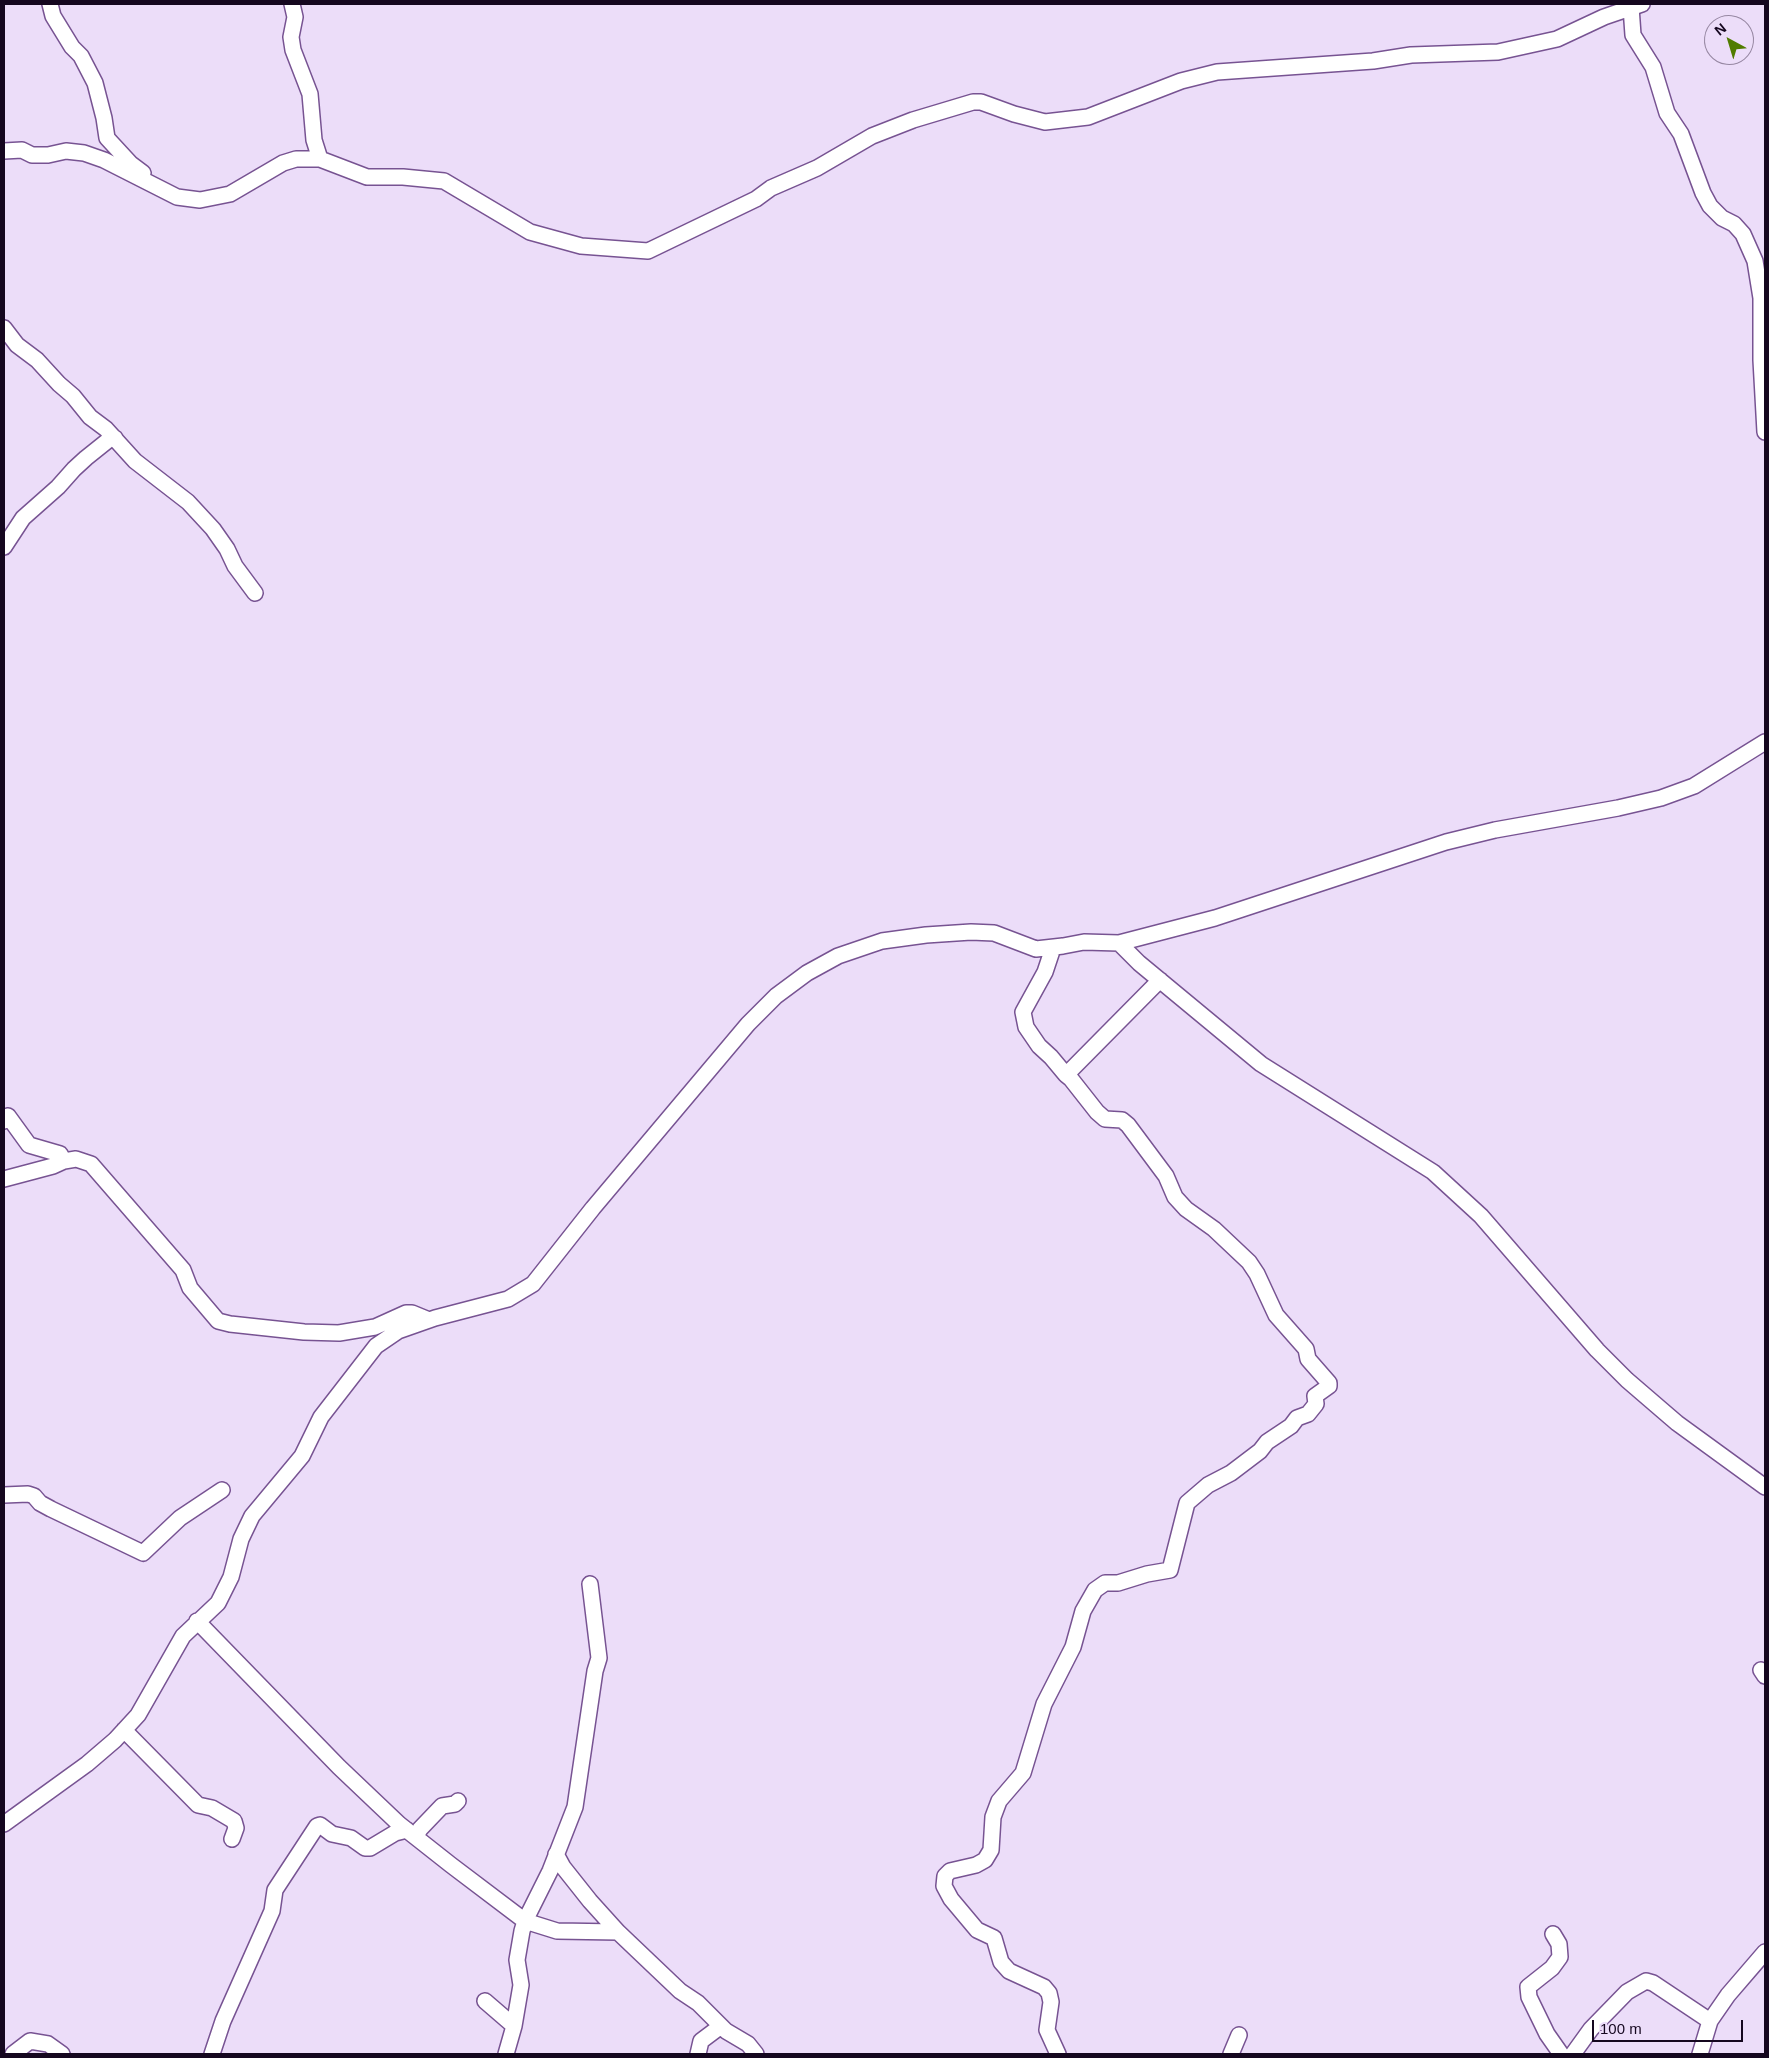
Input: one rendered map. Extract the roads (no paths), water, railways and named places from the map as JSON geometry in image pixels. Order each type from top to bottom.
[{"type":"street","points":[[50,4],[53,16],[72,47],[81,56],[95,83],[107,138],[131,164],[156,183],[154,185]]},
{"type":"street","points":[[292,4],[295,17],[291,37],[293,50],[310,94],[314,140],[320,159]]},
{"type":"street","points":[[4,151],[22,150],[32,155],[48,155],[66,151],[84,153],[104,160],[178,196],[200,200],[230,194],[283,163],[296,159],[320,159],[368,177],[403,177],[444,181],[530,232],[581,246],[648,251],[756,199],[771,188],[817,168],[872,136],[913,120],[973,102],[981,102],[1014,114],[1045,122],[1088,117],[1181,80],[1217,72],[1373,61],[1411,56],[1498,52],[1557,39],[1636,6],[1633,35],[1654,67],[1667,113],[1681,134],[1703,193],[1710,206],[1722,218],[1734,224],[1743,234],[1754,261],[1761,298],[1761,360],[1765,432]]},
{"type":"street","points":[[4,328],[17,345],[31,354],[90,416],[115,438],[135,461],[188,502],[213,529],[227,549],[235,566],[255,593]]},
{"type":"street","points":[[4,547],[23,518],[58,487],[86,458],[111,438],[115,438]]},
{"type":"street","points":[[4,1824],[87,1764],[138,1715],[183,1636],[218,1603],[231,1578],[240,1539],[252,1516],[302,1456],[321,1417],[376,1346],[398,1331],[429,1320],[508,1298],[533,1284],[600,1200],[748,1024],[776,996],[807,973],[838,956],[882,941],[926,935],[971,932],[994,933],[1036,949],[1084,942],[1119,943],[1215,918],[1446,842],[1495,830],[1618,808],[1661,798],[1694,786],[1765,742]]},
{"type":"street","points":[[1119,943],[1139,963],[1261,1064],[1433,1172],[1481,1216],[1597,1350],[1627,1380],[1677,1423],[1765,1487]]},
{"type":"street","points":[[1053,948],[1045,972],[1023,1012],[1026,1027],[1039,1046],[1051,1057],[1101,1115],[1105,1118],[1122,1120],[1128,1125],[1166,1176],[1175,1197],[1186,1209],[1214,1229],[1248,1262],[1276,1315],[1306,1349],[1308,1359],[1329,1383],[1329,1386],[1316,1396],[1316,1404],[1308,1414],[1297,1418],[1291,1426],[1267,1442],[1260,1451],[1231,1473],[1208,1485],[1187,1503],[1170,1570],[1118,1582],[1105,1583],[1095,1590],[1083,1611],[1073,1647],[1044,1704],[1023,1773],[999,1801],[993,1817],[991,1850],[985,1860],[976,1865],[950,1871],[945,1876],[944,1886],[951,1899],[977,1930],[994,1938],[1001,1962],[1009,1971],[1044,1987],[1048,1993],[1050,2002],[1047,2030],[1058,2054]]},
{"type":"street","points":[[1066,1075],[1107,1031],[1160,980]]},
{"type":"street","points":[[5,1116],[29,1145],[60,1154],[64,1161]]},
{"type":"street","points":[[4,1179],[53,1166],[64,1161],[76,1159],[91,1164],[183,1270],[190,1288],[218,1321],[304,1332],[339,1332],[375,1327],[406,1313],[412,1313],[429,1320]]},
{"type":"street","points":[[4,1496],[28,1494],[34,1496],[40,1503],[51,1509],[143,1553],[180,1518],[222,1490]]},
{"type":"street","points":[[506,2054],[514,2026],[521,1985],[517,1960],[525,1921],[550,1871],[575,1807],[595,1671],[599,1658],[590,1584]]},
{"type":"street","points":[[197,1621],[339,1767],[412,1833],[525,1921],[557,1931],[618,1932]]},
{"type":"street","points":[[124,1730],[198,1805],[212,1808],[234,1821],[236,1828],[232,1839]]},
{"type":"street","points":[[212,2054],[223,2021],[272,1911],[275,1890],[317,1826],[320,1825],[332,1834],[351,1838],[365,1848],[370,1848],[395,1833],[412,1833],[420,1829],[442,1806],[455,1804],[458,1801]]},
{"type":"street","points":[[556,1854],[563,1867],[590,1901],[618,1932],[680,1991],[698,2003],[721,2026],[748,2044],[756,2054]]},
{"type":"street","points":[[1553,1934],[1559,1944],[1560,1957],[1552,1968],[1528,1987],[1530,1997],[1547,2034],[1561,2054]]},
{"type":"street","points":[[1700,2054],[1710,2021],[1728,1995],[1765,1952]]},
{"type":"street","points":[[1573,2054],[1591,2029],[1627,1992],[1646,1981],[1653,1983],[1710,2021]]},
{"type":"street","points":[[485,2001],[514,2026]]},
{"type":"street","points":[[698,2054],[702,2041],[721,2026]]},
{"type":"street","points":[[1231,2054],[1239,2035]]},
{"type":"street","points":[[13,2054],[30,2041],[48,2044],[62,2054]]}]
